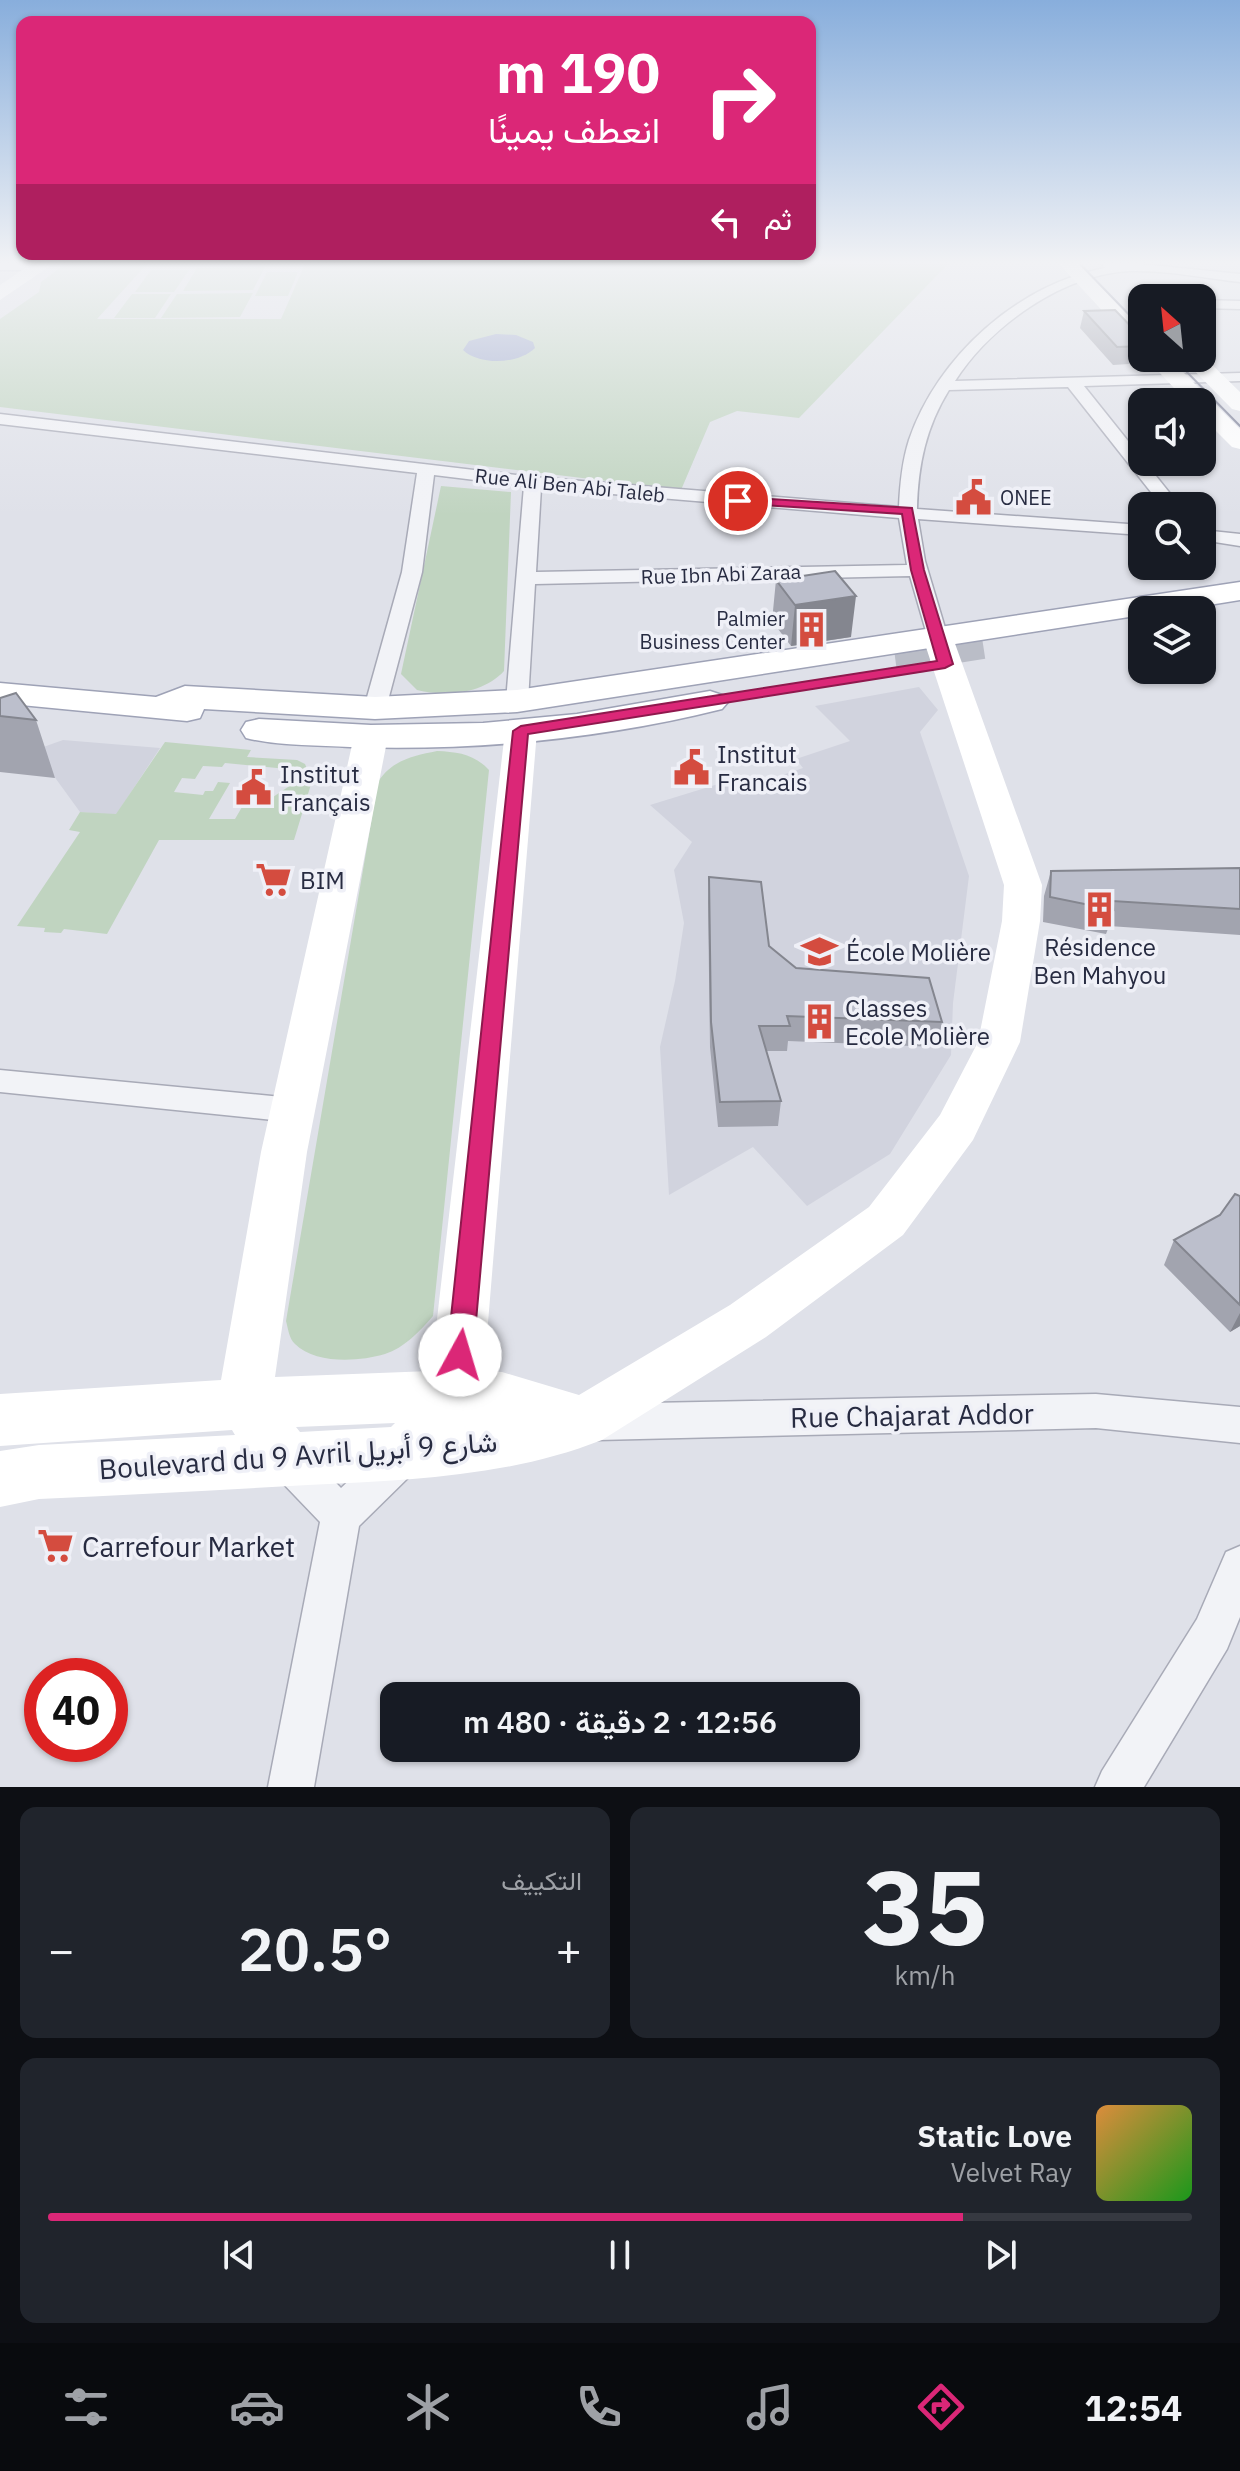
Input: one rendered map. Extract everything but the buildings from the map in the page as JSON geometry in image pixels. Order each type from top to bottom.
[{"type":"main road","points":[[159,708],[166,722],[325,736],[373,722],[519,716],[942,651],[1240,591]]},
{"type":"main road","points":[[1216,607],[1240,603]]},
{"type":"main road","points":[[1216,621],[1240,617]]},
{"type":"main road","points":[[983,644],[1128,621]]},
{"type":"main road","points":[[942,651],[1128,634]]},
{"type":"main road","points":[[13,702],[159,708],[360,722],[520,715],[895,657]]},
{"type":"street","points":[[583,1422],[748,1321],[886,1221],[957,1127],[999,1042],[1021,921],[1039,885],[942,651],[918,570],[907,511],[915,452],[943,386],[975,347]]},
{"type":"street","points":[[1170,372],[1186,388]]},
{"type":"street","points":[[1207,372],[1240,404]]},
{"type":"street","points":[[943,386],[1240,377]]},
{"type":"street","points":[[1074,384],[1160,492]]},
{"type":"street","points":[[1216,418],[1240,442]]},
{"type":"street","name":"Rue Ali Ben Abi Taleb","points":[[0,419],[533,482],[710,499],[1128,529]]},
{"type":"street","points":[[341,1516],[286,1458],[245,1404],[252,1342],[292,1110],[373,722],[412,572],[426,471]]},
{"type":"street","points":[[291,1787],[341,1516],[405,1453],[453,1395],[460,1355],[519,716],[524,578],[533,482]]},
{"type":"street","points":[[1216,537],[1240,540]]},
{"type":"street","name":"Rue Ibn Abi Zaraa","points":[[524,578],[918,570]]},
{"type":"street","points":[[0,1081],[292,1110]]},
{"type":"street","name":"Boulevard du 9 Avril شارع 9 أبريل","points":[[0,1420],[245,1404],[453,1395],[502,1397],[583,1422]]},
{"type":"street","name":"Rue Chajarat Addor","points":[[583,1422],[1096,1411],[1240,1425]]},
{"type":"street","name":"Boulevard du 9 Avril شارع 9 أبريل","points":[[0,1479],[39,1472],[405,1453],[505,1443],[583,1422]]},
{"type":"street","points":[[1118,1787],[1212,1634],[1240,1566]]},
{"type":"shaded area","name":"École Molière","points":[[919,687],[938,710],[920,732],[969,876],[953,1003],[951,1055],[890,1154],[807,1206],[753,1147],[669,1195],[660,1047],[684,923],[674,870],[692,842],[650,805],[728,781],[738,790],[803,768],[796,759],[850,741],[815,706]]},
{"type":"shaded area","points":[[63,740],[160,748],[116,815],[80,812],[35,750]]},
{"type":"green space","points":[[0,347],[867,347],[799,418],[737,411],[710,422],[681,490],[0,407]]},
{"type":"green space","points":[[441,486],[511,492],[504,671],[486,685],[452,693],[417,690],[401,674]]},
{"type":"green space","points":[[165,742],[251,750],[247,757],[297,760],[305,764],[312,781],[294,840],[159,840],[107,934],[64,929],[61,933],[44,932],[45,928],[17,926],[80,832],[69,830],[80,812],[116,814]],"holes":[[[225,763],[295,772],[297,781],[264,803],[249,795],[235,819],[209,819],[230,783],[218,782],[213,791],[205,791],[203,795],[174,792],[182,778],[195,779],[203,766],[222,767]]]},
{"type":"green space","points":[[437,751],[465,755],[478,760],[489,770],[433,1316],[405,1343],[385,1354],[350,1360],[325,1358],[295,1344],[286,1321],[378,782],[396,764]]},
{"type":"water","points":[[465,347],[535,348],[519,357],[499,361],[479,359],[463,350]]},
{"type":"tunnel","points":[[915,654],[983,644]]},
{"type":"tunnel","points":[[915,654],[924,653]]},
{"type":"tunnel","points":[[895,657],[915,654]]},
{"type":"tunnel","points":[[910,655],[915,654]]},
{"type":"tram line","points":[[1187,372],[1240,426]]},
{"type":"place","name":"ONEE","points":[[974,497]]},
{"type":"place","name":"Palmier Business Center","points":[[811,629]]},
{"type":"place","name":"Institut Francais","points":[[691,768]]},
{"type":"place","name":"Institut Français","points":[[254,788]]},
{"type":"place","name":"BIM","points":[[274,880]]},
{"type":"place","name":"Résidence Ben Mahyou","points":[[1100,910]]},
{"type":"place","name":"École Molière","points":[[820,952]]},
{"type":"place","name":"Classes Ecole Molière","points":[[819,1022]]},
{"type":"place","name":"Carrefour Market","points":[[56,1546]]},
{"type":"route","points":[[460,1355],[521,731],[945,664],[918,570],[907,511],[738,501]]}]
